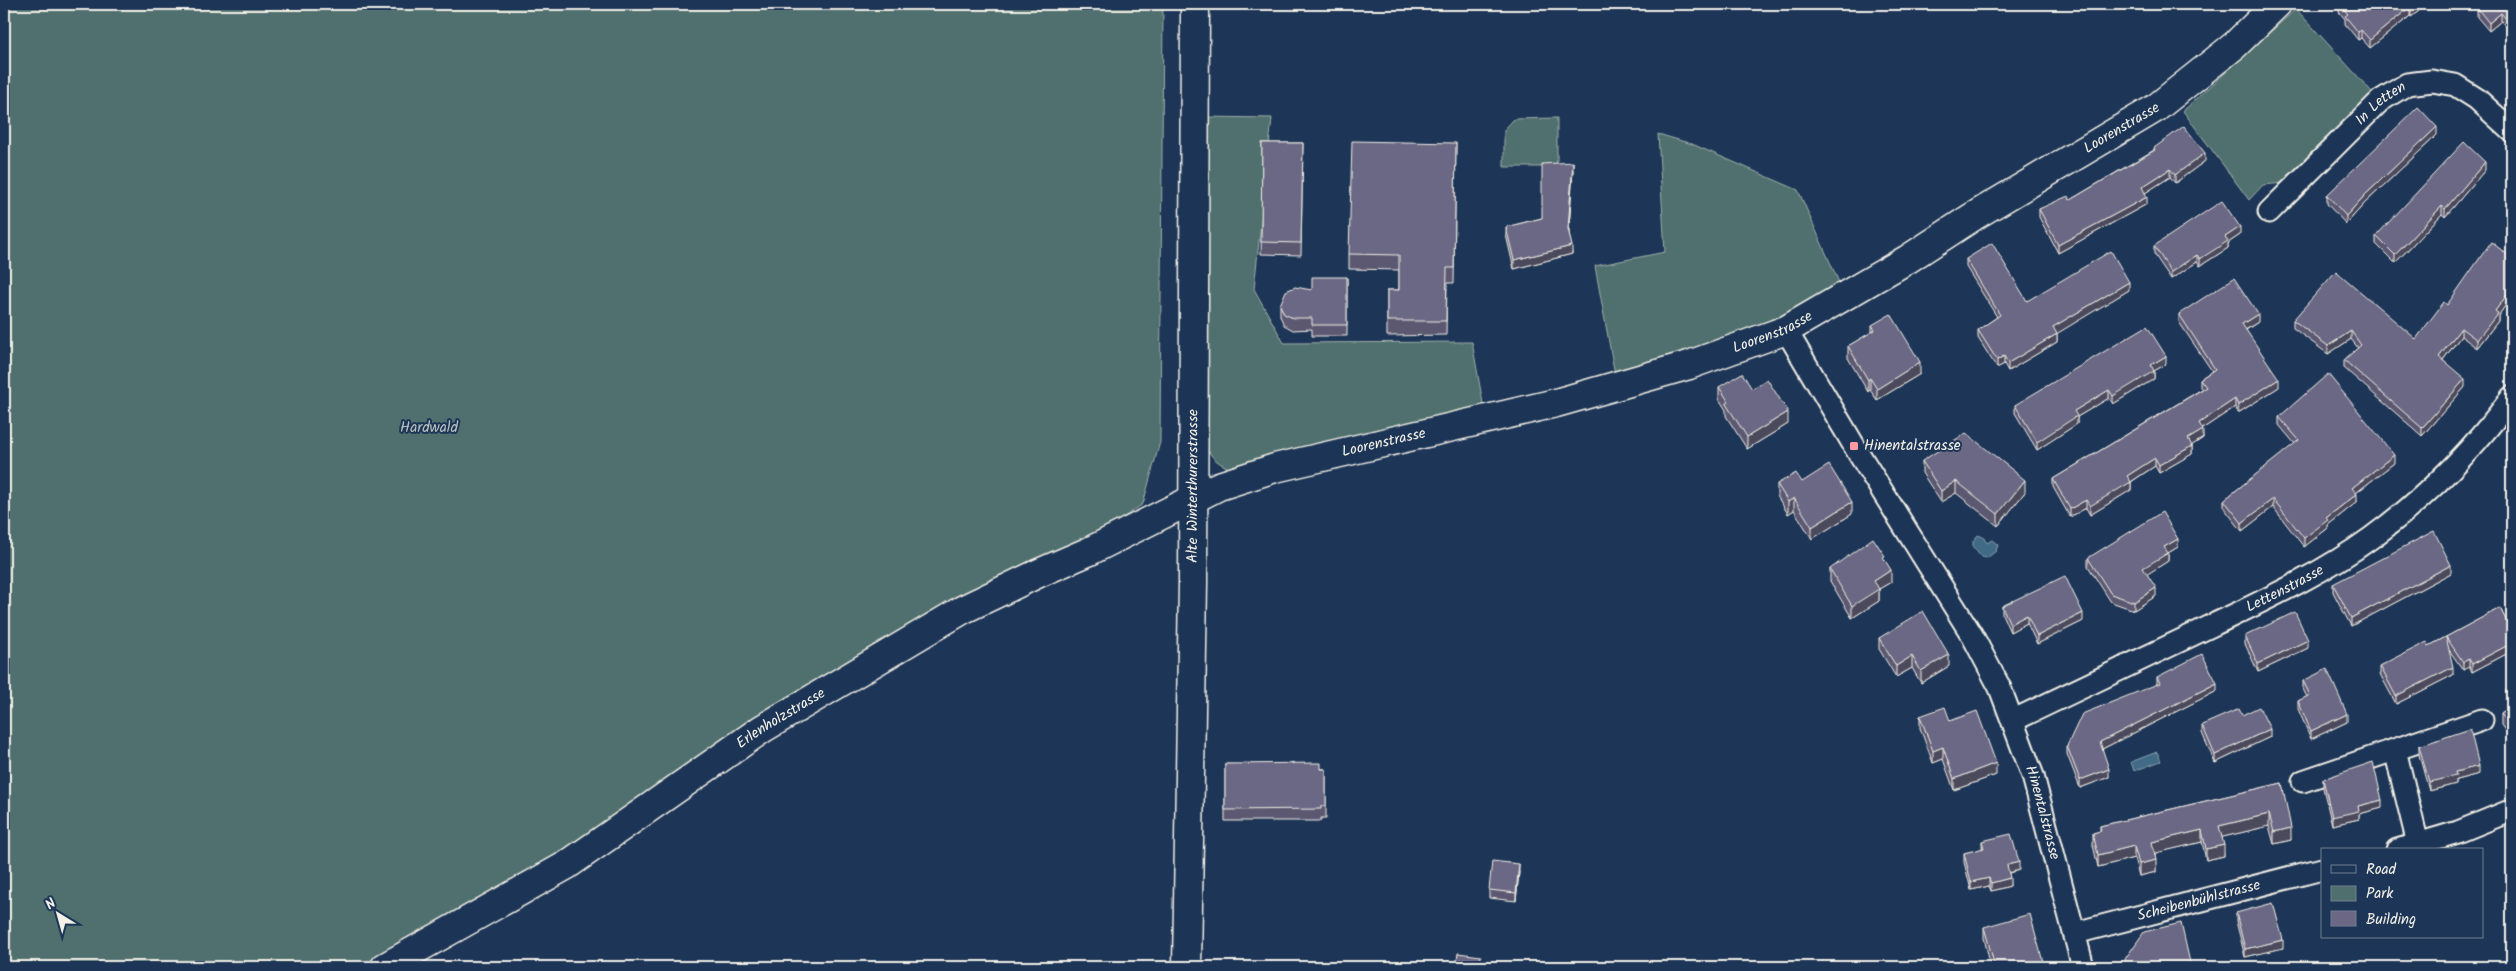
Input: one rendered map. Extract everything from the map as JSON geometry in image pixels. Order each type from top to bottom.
[{"type":"street","name":"Alte Winterthurerstrasse","points":[[1187,967],[1193,500],[1195,4]]},
{"type":"street","name":"Loorenstrasse","points":[[1193,500],[1219,486],[1275,468],[1556,403],[1689,365],[1786,330],[2156,108],[2234,45],[2277,4]]},
{"type":"street","name":"In Letten","points":[[2269,212],[2380,101],[2407,84],[2432,81],[2455,85],[2477,99],[2512,131]]},
{"type":"street","name":"Hinentalstrasse","points":[[1786,330],[1859,454],[1986,660],[2014,720],[2033,776],[2083,967]]},
{"type":"street","name":"Lettenstrasse","points":[[2014,720],[2282,592],[2348,554],[2391,524],[2447,474],[2512,397]]},
{"type":"street","name":"Erlenholzstrasse","points":[[384,967],[567,865],[762,729],[962,610],[1090,551],[1193,500]]},
{"type":"street","points":[[2303,782],[2482,720]]},
{"type":"street","points":[[2395,750],[2418,844]]},
{"type":"street","points":[[2404,848],[2458,832],[2512,810]]},
{"type":"street","name":"Scheibenbühlstrasse","points":[[2075,933],[2321,869]]},
{"type":"green space","name":"Hardwald","points":[[4,4],[1163,4],[1160,442],[1143,504],[1118,521],[969,593],[555,859],[362,967],[4,967]]},
{"type":"green space","points":[[2296,9],[2372,92],[2284,183],[2263,185],[2249,200],[2183,111]]},
{"type":"green space","points":[[1202,117],[1272,118],[1254,289],[1284,343],[1472,342],[1484,409],[1229,468],[1212,457],[1205,439]]},
{"type":"green space","points":[[1557,118],[1557,167],[1504,167],[1504,130],[1514,119]]},
{"type":"green space","points":[[1658,134],[1692,144],[1798,190],[1841,287],[1779,319],[1686,357],[1615,375],[1595,266],[1665,252]]},
{"type":"water","points":[[1978,535],[1983,537],[1987,543],[1992,540],[1998,545],[1996,551],[1987,558],[1981,557],[1973,547],[1973,541]]},
{"type":"water","points":[[2157,752],[2161,761],[2134,771],[2131,762]]},
{"type":"building","points":[[2339,4],[2418,4],[2411,9],[2410,7],[2370,40],[2361,30],[2358,32],[2345,16],[2348,14]]},
{"type":"building","points":[[2482,4],[2512,4],[2512,26],[2501,13],[2489,23],[2477,8]]},
{"type":"building","points":[[2418,107],[2437,127],[2365,195],[2346,216],[2327,195]]},
{"type":"building","points":[[2184,126],[2205,153],[2175,175],[2170,169],[2142,187],[2147,197],[2058,245],[2039,209],[2068,196],[2070,200],[2155,150],[2154,148]]},
{"type":"building","points":[[1352,141],[1456,143],[1454,268],[1447,268],[1446,321],[1387,321],[1387,290],[1399,290],[1399,255],[1349,254]]},
{"type":"building","points":[[2464,142],[2485,162],[2445,209],[2442,206],[2395,255],[2376,236]]},
{"type":"building","points":[[1262,143],[1303,143],[1301,243],[1261,242]]},
{"type":"building","points":[[1573,162],[1568,229],[1572,246],[1514,260],[1506,227],[1542,218],[1542,164]]},
{"type":"building","points":[[2222,201],[2240,227],[2225,237],[2228,241],[2200,259],[2197,255],[2171,272],[2154,246]]},
{"type":"building","points":[[2512,207],[2512,216],[2508,213]]},
{"type":"building","points":[[2491,242],[2512,258],[2512,288],[2495,311],[2498,313],[2477,340],[2461,328],[2439,357],[2465,379],[2422,428],[2344,360],[2361,345],[2351,331],[2328,346],[2293,320],[2336,271],[2416,339],[2444,302],[2447,305]]},
{"type":"building","points":[[1992,243],[2027,301],[2111,251],[2129,282],[2053,327],[2057,334],[2008,363],[2004,356],[1997,360],[1978,330],[2000,315],[1966,259]]},
{"type":"building","points":[[1312,277],[1347,277],[1347,325],[1312,325],[1312,318],[1293,318],[1284,314],[1280,305],[1286,291],[1295,287],[1312,290]]},
{"type":"building","points":[[2234,278],[2258,314],[2242,324],[2279,379],[2238,405],[2235,399],[2199,423],[2203,430],[2188,439],[2192,446],[2159,465],[2155,458],[2127,476],[2131,482],[2090,506],[2086,500],[2070,509],[2053,479],[2206,387],[2200,379],[2215,369],[2179,314]]},
{"type":"building","points":[[1891,314],[1920,362],[1877,389],[1870,378],[1868,380],[1848,346],[1875,330],[1872,325]]},
{"type":"building","points":[[2147,326],[2166,356],[2151,365],[2154,371],[2113,396],[2109,390],[2074,411],[2077,416],[2037,442],[2015,405]]},
{"type":"building","points":[[1742,373],[1752,389],[1767,379],[1788,412],[1747,437],[1726,404],[1729,402],[1719,387]]},
{"type":"building","points":[[2328,374],[2394,455],[2352,488],[2357,494],[2304,538],[2273,499],[2242,523],[2224,500],[2299,440],[2279,417]]},
{"type":"building","points":[[1966,433],[2025,480],[1998,514],[1956,481],[1941,491],[1922,461]]},
{"type":"building","points":[[1829,465],[1852,502],[1812,527],[1794,498],[1788,502],[1777,484],[1796,473],[1802,482]]},
{"type":"building","points":[[2162,512],[2178,539],[2164,547],[2168,553],[2143,568],[2156,588],[2134,602],[2111,594],[2088,558]]},
{"type":"building","points":[[2434,531],[2451,565],[2351,618],[2333,584]]},
{"type":"building","points":[[1873,538],[1885,556],[1883,557],[1891,570],[1874,581],[1879,589],[1852,606],[1830,569]]},
{"type":"building","points":[[2065,576],[2083,613],[2037,636],[2027,615],[2010,624],[2002,606]]},
{"type":"building","points":[[2500,608],[2512,632],[2512,643],[2472,664],[2469,659],[2463,662],[2446,637],[2453,667],[2396,696],[2380,666],[2427,642],[2429,646]]},
{"type":"building","points":[[1923,611],[1949,655],[1921,671],[1912,656],[1896,666],[1879,638]]},
{"type":"building","points":[[2295,612],[2308,640],[2258,664],[2245,636]]},
{"type":"building","points":[[2202,654],[2217,683],[2100,742],[2109,769],[2080,780],[2067,746],[2082,714],[2160,683],[2157,677]]},
{"type":"building","points":[[2327,669],[2347,714],[2311,731],[2298,701],[2310,695],[2303,681]]},
{"type":"building","points":[[2512,685],[2512,699],[2506,690]]},
{"type":"building","points":[[2512,706],[2512,729],[2501,713]]},
{"type":"building","points":[[1945,707],[1950,721],[1977,711],[1996,763],[1954,779],[1943,747],[1933,751],[1920,716]]},
{"type":"building","points":[[2259,707],[2270,729],[2215,755],[2202,725],[2239,709],[2242,715]]},
{"type":"building","points":[[2470,729],[2479,766],[2455,772],[2456,776],[2429,782],[2419,746]]},
{"type":"building","points":[[2373,762],[2382,800],[2358,806],[2359,811],[2332,817],[2323,779]]},
{"type":"building","points":[[1321,763],[1321,769],[1326,769],[1326,806],[1321,806],[1321,809],[1225,810],[1225,764]]},
{"type":"building","points":[[2282,783],[2291,828],[2274,832],[2269,814],[2219,826],[2224,845],[2206,849],[2202,830],[2152,842],[2156,860],[2139,864],[2134,846],[2098,855],[2093,833],[2101,831],[2100,826]]},
{"type":"building","points":[[2011,834],[2019,862],[2007,865],[2010,878],[1991,883],[1989,878],[1971,882],[1964,853],[1984,848],[1982,841]]},
{"type":"building","points":[[1492,861],[1519,864],[1516,893],[1489,890]]},
{"type":"building","points":[[2273,903],[2283,940],[2245,949],[2236,913]]},
{"type":"building","points":[[2030,914],[2043,962],[2024,967],[1995,967],[1984,927]]},
{"type":"building","points":[[2181,923],[2191,967],[2128,967],[2125,959],[2144,932]]},
{"type":"building","points":[[1458,953],[1481,956],[1480,967],[1456,967]]},
{"type":"place","name":"Hinentalstrasse","points":[[1854,446]]}]
